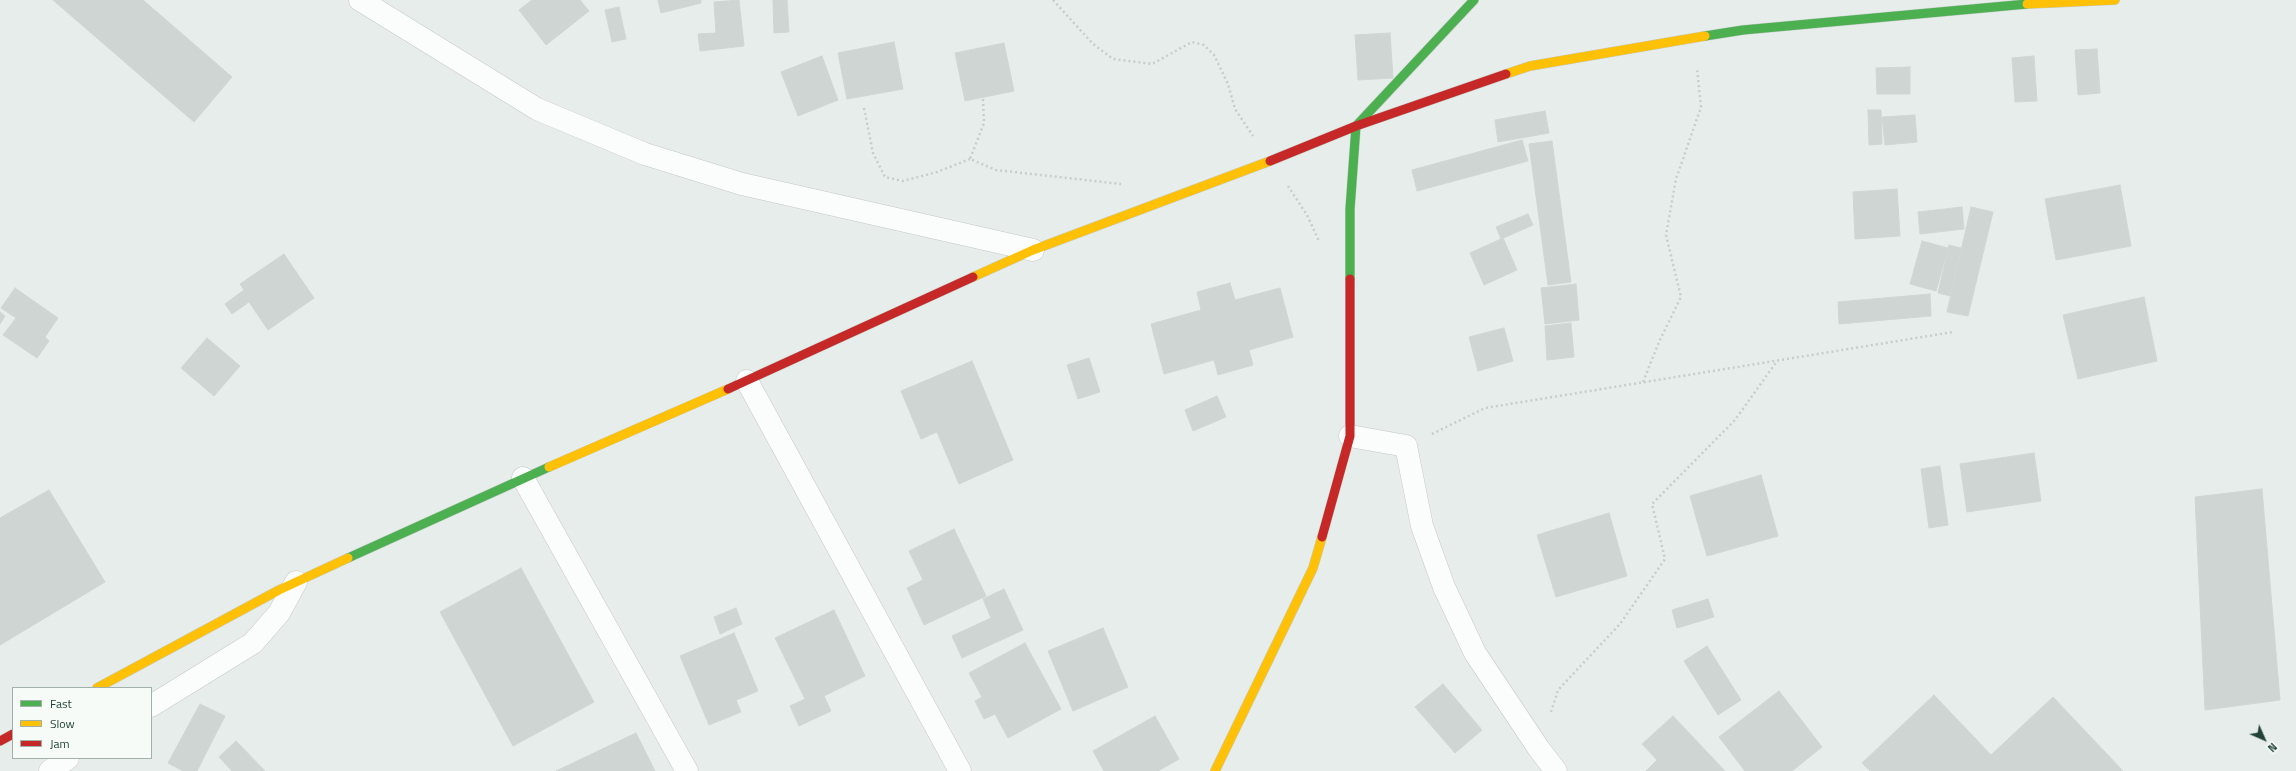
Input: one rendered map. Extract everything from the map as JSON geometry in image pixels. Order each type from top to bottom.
[{"type":"main road","points":[[1215,771],[1313,568],[1350,436],[1350,209],[1356,126],[1474,0]]},
{"type":"main road","points":[[99,687],[296,582],[523,478],[747,381],[1033,250],[1272,160],[1356,126],[1530,66],[1743,30],[2054,1],[2115,0]]},
{"type":"main road","points":[[0,741],[12,735]]},
{"type":"street","points":[[360,0],[537,109],[645,154],[742,184],[1033,250]]},
{"type":"street","points":[[747,381],[960,771]]},
{"type":"street","points":[[1350,436],[1406,446],[1422,526],[1444,587],[1475,654],[1539,749],[1556,771]]},
{"type":"street","points":[[523,478],[687,771]]},
{"type":"street","points":[[152,705],[253,643],[279,612],[296,582]]},
{"type":"street","points":[[50,771],[67,759]]},
{"type":"path","points":[[1053,0],[1093,44],[1113,59],[1152,64],[1192,42],[1204,45],[1214,55],[1228,84],[1235,109],[1272,160],[1307,215],[1320,243]]},
{"type":"path","points":[[1643,382],[1681,297],[1666,235],[1676,179],[1701,107],[1694,38]]},
{"type":"path","points":[[970,159],[984,123],[983,99]]},
{"type":"path","points":[[864,108],[873,153],[885,176],[904,181],[937,172],[970,159],[996,170],[1122,184]]},
{"type":"path","points":[[1406,446],[1485,408],[1953,332]]},
{"type":"path","points":[[1539,749],[1558,690],[1620,624],[1664,559],[1652,504],[1736,420],[1777,361]]},
{"type":"building","points":[[53,0],[143,0],[232,77],[194,122]]},
{"type":"building","points":[[532,0],[580,0],[589,11],[546,45],[519,10]]},
{"type":"building","points":[[658,0],[701,0],[701,3],[661,13]]},
{"type":"building","points":[[739,0],[744,46],[700,51],[698,34],[716,33],[714,2]]},
{"type":"building","points":[[773,0],[787,0],[789,32],[774,33]]},
{"type":"building","points":[[619,7],[626,39],[612,42],[605,10]]},
{"type":"building","points":[[1390,33],[1393,78],[1358,80],[1355,35]]},
{"type":"building","points":[[894,42],[903,89],[847,99],[838,53]]},
{"type":"building","points":[[1004,43],[1014,91],[965,101],[955,53]]},
{"type":"building","points":[[2097,49],[2100,93],[2078,95],[2075,50]]},
{"type":"building","points":[[822,56],[838,100],[798,116],[781,72]]},
{"type":"building","points":[[2034,56],[2037,101],[2015,102],[2012,58]]},
{"type":"building","points":[[1910,67],[1910,94],[1877,94],[1876,68]]},
{"type":"building","points":[[1868,110],[1881,110],[1882,144],[1869,145]]},
{"type":"building","points":[[1545,111],[1549,133],[1498,142],[1495,120]]},
{"type":"building","points":[[1915,115],[1917,142],[1885,145],[1882,117]]},
{"type":"building","points":[[1522,140],[1528,161],[1417,191],[1412,170]]},
{"type":"building","points":[[1552,141],[1571,282],[1548,285],[1529,144]]},
{"type":"building","points":[[2120,185],[2131,246],[2056,260],[2045,199]]},
{"type":"building","points":[[1897,189],[1900,236],[1855,239],[1853,192]]},
{"type":"building","points":[[1962,207],[1964,229],[1920,234],[1918,212]]},
{"type":"building","points":[[1971,207],[1993,212],[1968,316],[1947,312]]},
{"type":"building","points":[[1528,214],[1533,225],[1501,239],[1496,227]]},
{"type":"building","points":[[1503,238],[1517,270],[1484,285],[1470,253]]},
{"type":"building","points":[[1922,241],[1948,248],[1936,291],[1910,284]]},
{"type":"building","points":[[1949,245],[1961,248],[1950,296],[1938,293]]},
{"type":"building","points":[[284,254],[314,298],[268,330],[249,302],[232,314],[225,304],[244,290],[240,284]]},
{"type":"building","points":[[1230,283],[1235,300],[1280,288],[1293,337],[1249,350],[1253,365],[1218,375],[1214,360],[1164,374],[1151,324],[1201,310],[1197,292]]},
{"type":"building","points":[[1576,284],[1579,320],[1545,324],[1541,288]]},
{"type":"building","points":[[15,288],[58,318],[45,337],[49,341],[37,358],[3,335],[16,318],[1,308]]},
{"type":"building","points":[[1930,294],[1931,316],[1839,324],[1838,302]]},
{"type":"building","points":[[2144,297],[2157,361],[2078,379],[2063,315]]},
{"type":"building","points":[[0,312],[5,316],[0,324]]},
{"type":"building","points":[[1571,323],[1574,357],[1547,360],[1545,326]]},
{"type":"building","points":[[1504,328],[1513,361],[1478,371],[1469,337]]},
{"type":"building","points":[[207,338],[240,366],[214,396],[181,368]]},
{"type":"building","points":[[1089,358],[1100,392],[1078,399],[1067,365]]},
{"type":"building","points":[[972,361],[1013,460],[959,484],[937,432],[921,439],[901,391]]},
{"type":"building","points":[[1217,396],[1226,417],[1193,431],[1185,410]]},
{"type":"building","points":[[2034,453],[2041,501],[1967,512],[1960,464]]},
{"type":"building","points":[[1940,466],[1948,525],[1929,528],[1921,469]]},
{"type":"building","points":[[1761,475],[1778,536],[1707,556],[1690,496]]},
{"type":"building","points":[[2262,489],[2280,700],[2205,710],[2195,497]]},
{"type":"building","points":[[49,490],[105,582],[0,645],[0,518]]},
{"type":"building","points":[[1609,513],[1627,576],[1556,597],[1537,535]]},
{"type":"building","points":[[954,529],[986,596],[924,625],[907,588],[923,580],[909,551]]},
{"type":"building","points":[[521,568],[594,702],[513,746],[440,612]]},
{"type":"building","points":[[1004,589],[1023,630],[962,658],[952,636],[991,618],[983,599]]},
{"type":"building","points":[[1708,599],[1714,617],[1677,628],[1672,610]]},
{"type":"building","points":[[736,608],[742,624],[720,634],[714,617]]},
{"type":"building","points":[[834,610],[865,676],[824,696],[831,711],[799,726],[790,706],[805,699],[775,638]]},
{"type":"building","points":[[1103,628],[1128,687],[1073,711],[1048,651]]},
{"type":"building","points":[[734,633],[758,691],[736,700],[741,712],[709,725],[680,656]]},
{"type":"building","points":[[1025,643],[1061,709],[1008,738],[995,714],[984,719],[975,701],[982,697],[969,673]]},
{"type":"building","points":[[1707,646],[1741,700],[1718,715],[1684,661]]},
{"type":"building","points":[[1443,684],[1482,730],[1455,753],[1415,707]]},
{"type":"building","points":[[1779,691],[1822,747],[1792,771],[1745,771],[1719,737]]},
{"type":"building","points":[[1934,695],[1991,755],[2053,697],[2123,771],[1870,771],[1862,763]]},
{"type":"building","points":[[200,704],[225,716],[197,771],[183,771],[168,763]]},
{"type":"building","points":[[1155,716],[1179,759],[1158,771],[1104,771],[1093,751]]},
{"type":"building","points":[[1673,716],[1725,771],[1646,771],[1657,760],[1642,744]]},
{"type":"building","points":[[636,733],[655,771],[556,771]]},
{"type":"building","points":[[236,741],[265,771],[232,771],[219,757]]},
{"type":"traffic: fast","points":[[1350,279],[1350,209],[1356,126],[1474,0]]},
{"type":"traffic: fast","points":[[1705,36],[1743,30],[2027,4]]},
{"type":"traffic: fast","points":[[348,558],[549,467]]},
{"type":"traffic: slow","points":[[2027,4],[2115,0]]},
{"type":"traffic: slow","points":[[1506,74],[1530,66],[1705,36]]},
{"type":"traffic: slow","points":[[973,277],[1033,250],[1270,161]]},
{"type":"traffic: slow","points":[[549,467],[728,389]]},
{"type":"traffic: slow","points":[[1215,771],[1313,568],[1322,537]]},
{"type":"traffic: slow","points":[[99,687],[279,590],[348,558]]},
{"type":"traffic: jam","points":[[1270,161],[1356,126],[1506,74]]},
{"type":"traffic: jam","points":[[728,389],[973,277]]},
{"type":"traffic: jam","points":[[1322,537],[1350,436],[1350,279]]},
{"type":"traffic: jam","points":[[0,741],[12,735]]}]
